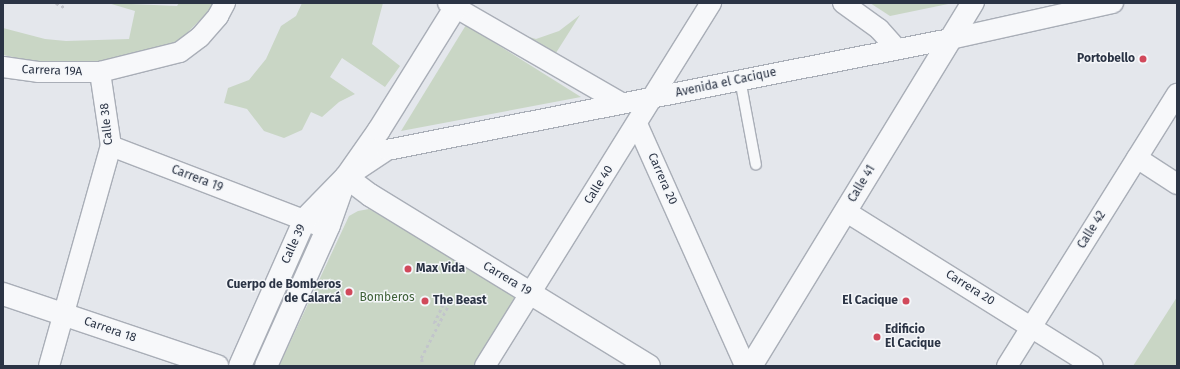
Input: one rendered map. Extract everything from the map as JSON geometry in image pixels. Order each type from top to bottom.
[{"type":"street","points":[[100,72],[180,52],[200,37],[218,16],[224,3]]},
{"type":"street","name":"Calle 40","points":[[485,366],[711,3]]},
{"type":"street","points":[[842,3],[879,29],[896,48]]},
{"type":"street","name":"Calle 41","points":[[751,366],[973,3]]},
{"type":"street","name":"Avenida el Cacique","points":[[346,177],[387,150],[621,103],[650,99],[740,79],[896,48],[950,39],[1113,3]]},
{"type":"street","points":[[454,4],[621,103]]},
{"type":"street","name":"Calle 39","points":[[240,366],[305,219],[346,177],[379,130],[454,4]]},
{"type":"street","name":"Carrera 19A","points":[[3,67],[38,72],[100,72]]},
{"type":"street","name":"Calle 38","points":[[49,366],[65,315],[111,146],[100,72]]},
{"type":"street","name":"Calle 42","points":[[1007,366],[1033,327],[1177,94]]},
{"type":"street","name":"Carrera 20","points":[[637,124],[745,366]]},
{"type":"street","name":"Carrera 19","points":[[111,146],[305,219],[327,230]]},
{"type":"street","points":[[1137,158],[1177,184]]},
{"type":"street","name":"Calle 39","points":[[266,366],[327,230],[346,177]]},
{"type":"street","name":"Carrera 19","points":[[346,177],[370,195],[649,366]]},
{"type":"street","name":"Carrera 20","points":[[845,211],[1033,327],[1093,366]]},
{"type":"street","name":"Carrera 18","points":[[3,294],[218,366]]},
{"type":"lane","points":[[740,79],[756,165]]},
{"type":"path","points":[[56,3],[66,8]]},
{"type":"path","points":[[422,362],[421,358],[450,302],[446,299],[435,323],[432,322]]},
{"type":"green space","points":[[108,3],[177,6],[179,3],[213,3],[208,12],[176,44],[94,63],[42,63],[3,55],[3,28],[45,39],[66,41],[129,39],[135,11]]},
{"type":"green space","points":[[302,3],[383,3],[372,44],[400,66],[385,87],[342,58],[330,77],[355,94],[339,102],[322,117],[311,112],[302,130],[284,138],[264,131],[247,109],[224,103],[228,88],[249,80],[266,59],[281,26],[296,16]]},
{"type":"green space","points":[[870,3],[953,3],[890,16]]},
{"type":"green space","points":[[580,15],[554,56],[527,41],[529,37],[536,39],[559,31]]},
{"type":"green space","points":[[466,25],[581,97],[401,131]]},
{"type":"green space","name":"Bomberos","points":[[369,209],[520,295],[474,366],[279,366],[349,216],[358,211]]},
{"type":"green space","points":[[1177,297],[1177,366],[1133,366]]},
{"type":"place","name":"Portobello","points":[[1143,59]]},
{"type":"place","name":"Max Vida","points":[[408,269]]},
{"type":"place","name":"Cuerpo de Bomberos de Calarcá","points":[[349,292]]},
{"type":"place","name":"The Beast","points":[[425,301]]},
{"type":"place","name":"El Cacique","points":[[906,301]]},
{"type":"place","name":"Edificio El Cacique","points":[[877,337]]}]
